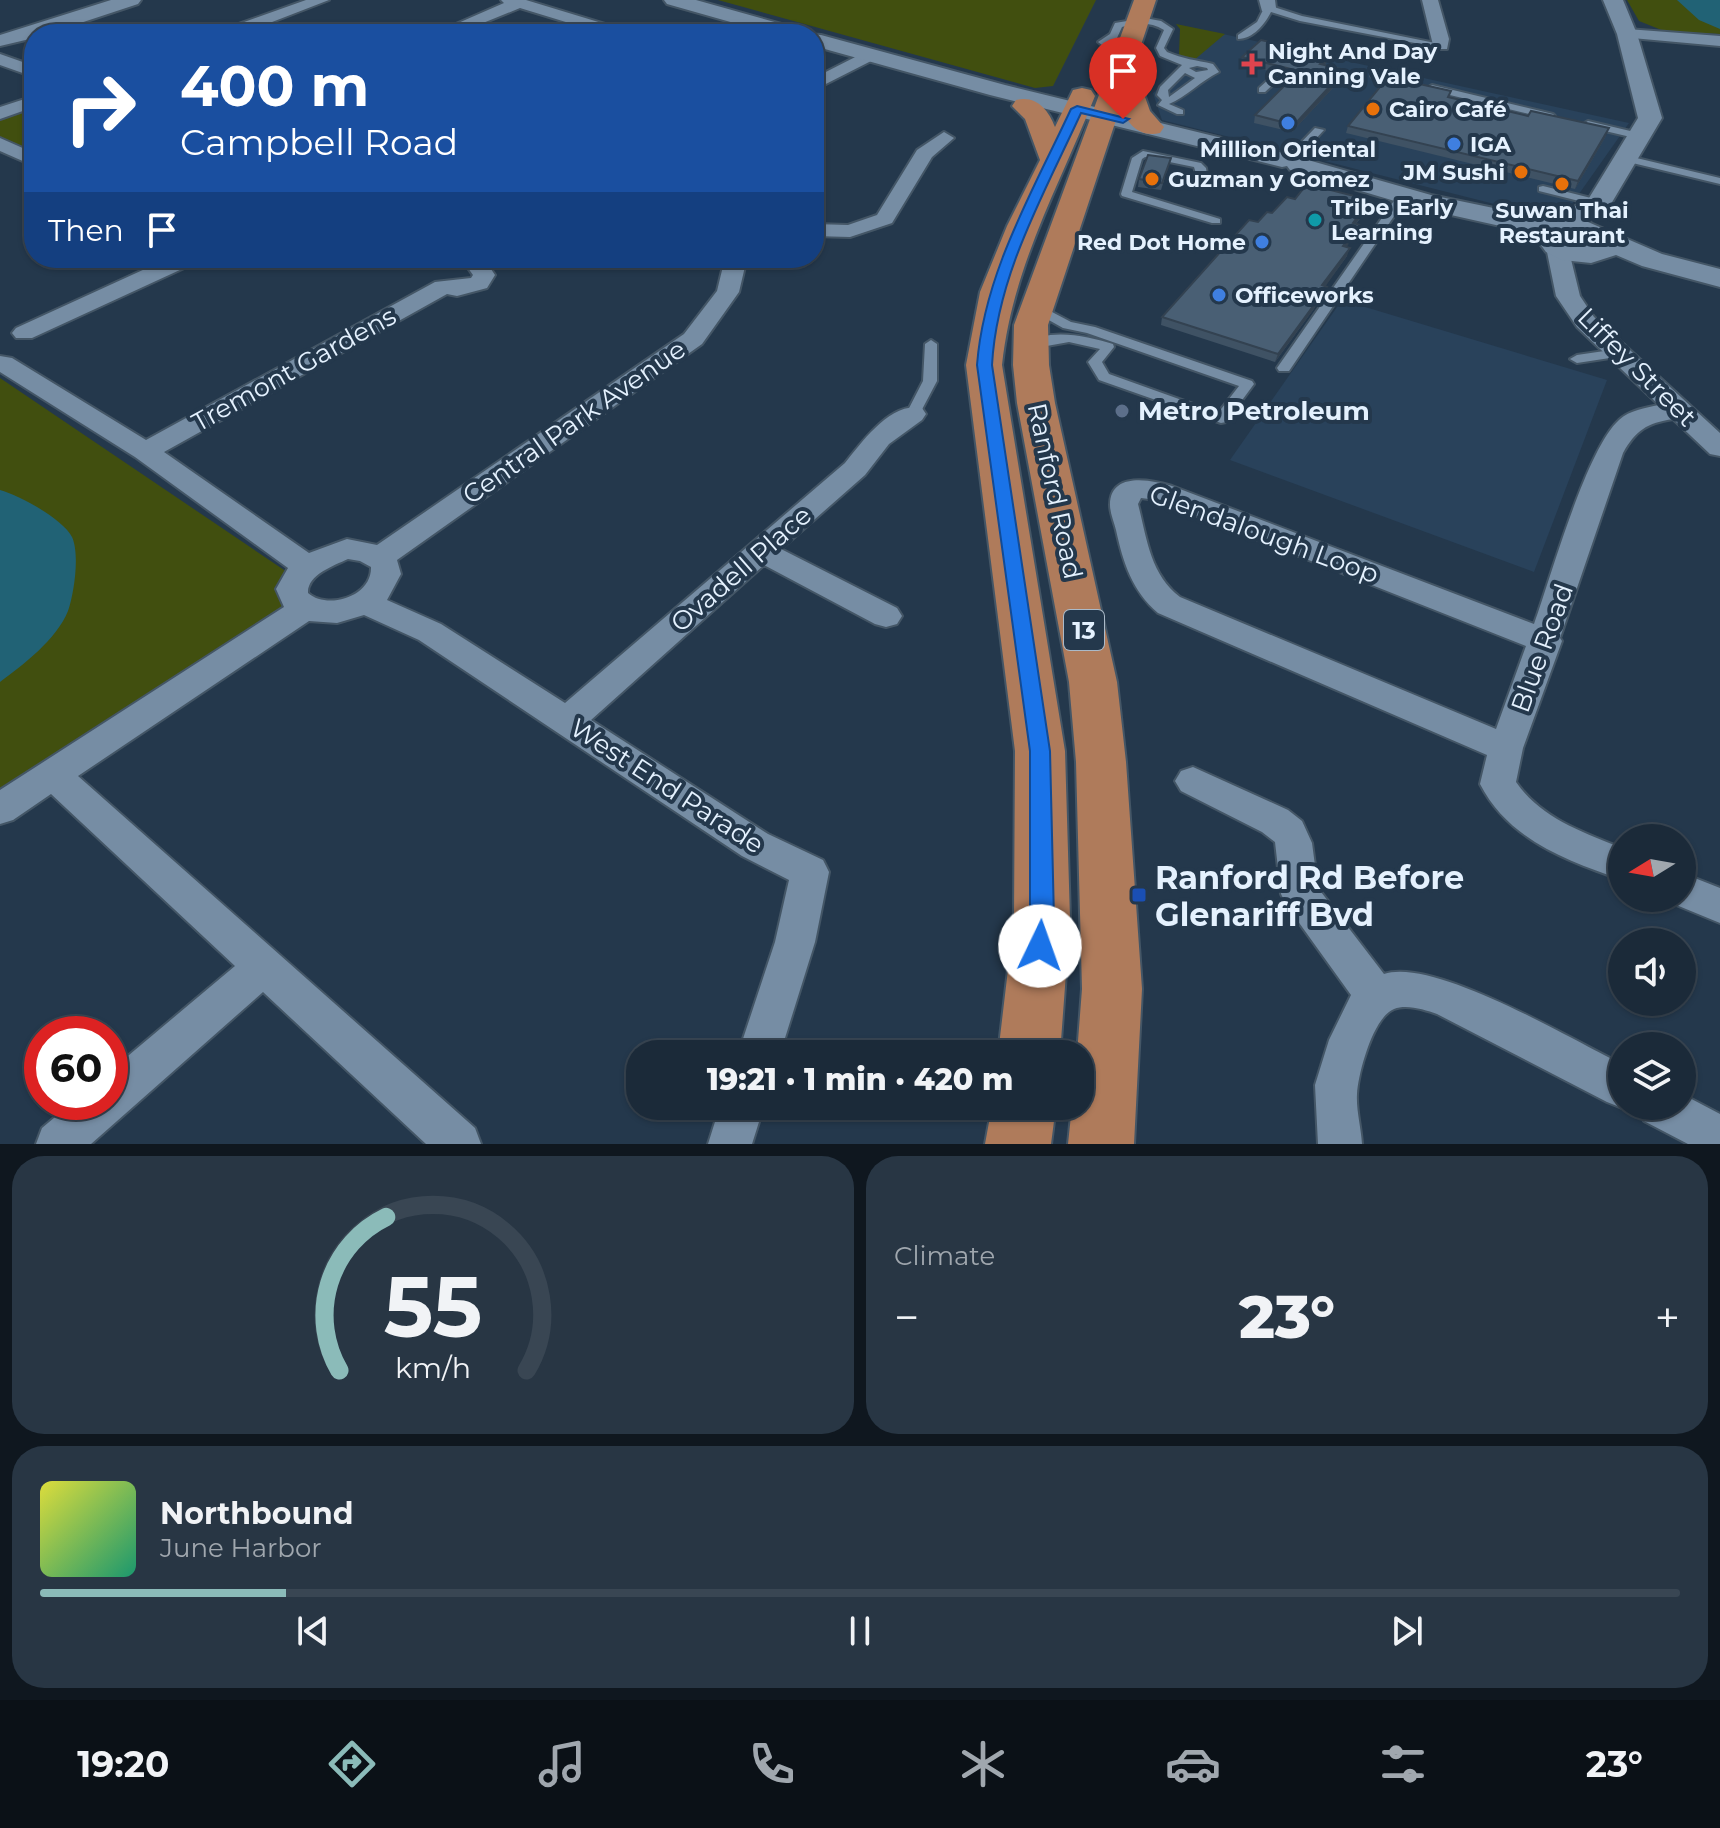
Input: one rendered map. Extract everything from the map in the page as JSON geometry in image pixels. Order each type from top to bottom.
[{"type":"main road","name":"Ranford Road","points":[[1101,1144],[1112,989],[1101,762],[1093,682],[1036,403],[1032,326],[1083,130],[1102,42],[1118,0]]},
{"type":"main road","name":"Ranford Road","points":[[1030,1040],[1042,919],[1040,751],[984,365],[987,326],[994,297],[1029,210],[1083,130],[1121,65],[1141,10]]},
{"type":"main road","points":[[1121,65],[1137,114],[1150,127]]},
{"type":"main road","points":[[1025,106],[1037,116],[1083,130]]},
{"type":"main road","points":[[1018,1144],[1022,1120]]},
{"type":"street","points":[[55,24],[131,0]]},
{"type":"street","points":[[253,24],[321,0]]},
{"type":"street","points":[[674,0],[760,24]]},
{"type":"street","points":[[1430,0],[1431,18],[1441,33],[1441,45]]},
{"type":"street","points":[[1597,233],[1624,158],[1650,118],[1627,34],[1613,0]]},
{"type":"street","points":[[464,24],[514,2],[588,24]]},
{"type":"street","points":[[1627,34],[1720,41]]},
{"type":"street","points":[[24,37],[2,47],[24,64]]},
{"type":"street","points":[[824,42],[938,74],[1083,130],[1172,141],[1258,170],[1274,180],[1294,160]]},
{"type":"street","points":[[824,80],[869,55]]},
{"type":"street","points":[[938,74],[954,83],[1025,106],[1109,141],[1172,141]]},
{"type":"street","points":[[0,113],[24,105]]},
{"type":"street","points":[[1083,130],[1150,127],[1294,160],[1364,187],[1556,236],[1597,233],[1652,260],[1720,278]]},
{"type":"street","points":[[824,230],[850,231],[885,219],[924,154],[944,138]]},
{"type":"street","points":[[0,144],[24,155]]},
{"type":"street","name":"Liffey Street","points":[[1564,280],[1597,233]]},
{"type":"street","name":"Liffey Street","points":[[1556,236],[1568,296],[1585,322],[1720,448]]},
{"type":"street","points":[[12,331],[163,268]]},
{"type":"street","name":"Tremont Gardens","points":[[145,451],[443,287],[457,289],[472,286],[484,275],[486,268]]},
{"type":"street","name":"Central Park Avenue","points":[[379,558],[693,339],[728,292],[734,268]]},
{"type":"street","points":[[12,331],[30,343],[25,350],[2,364],[145,451],[307,566]]},
{"type":"street","name":"Blue Road","points":[[1608,858],[1546,832],[1515,811],[1498,784],[1506,748],[1546,641],[1609,453],[1625,426],[1633,419],[1678,410]]},
{"type":"street","name":"Ovadell Place","points":[[566,722],[855,469],[880,438],[913,414]]},
{"type":"street","name":"Glendalough Loop","points":[[1506,748],[1154,596],[1141,569],[1124,504],[1127,494],[1136,488],[1162,492],[1546,641]]},
{"type":"street","points":[[361,550],[379,558],[387,573],[383,584],[363,602],[328,612],[306,608],[295,598],[293,588],[297,577],[307,566],[331,553],[361,550]]},
{"type":"street","points":[[760,551],[886,616]]},
{"type":"street","name":"West End Parade","points":[[363,602],[430,632],[755,845],[810,872],[795,942],[764,1040]]},
{"type":"street","points":[[0,809],[306,608]]},
{"type":"street","points":[[52,774],[459,1144]]},
{"type":"street","points":[[1193,781],[1275,821],[1289,832],[1294,843],[1300,894],[1376,996]]},
{"type":"street","points":[[1696,896],[1720,906]]},
{"type":"street","points":[[128,1083],[262,968]]},
{"type":"street","points":[[1340,1144],[1335,1095],[1340,1070],[1361,1015],[1376,996],[1397,989],[1421,989],[1450,1000],[1608,1080]]},
{"type":"street","points":[[58,1144],[85,1120]]},
{"type":"street","points":[[730,1144],[738,1120]]},
{"type":"street","points":[[1687,1120],[1720,1137]]},
{"type":"lane","points":[[1241,37],[1261,23],[1267,4],[1300,18],[1441,45]]},
{"type":"lane","points":[[1102,42],[1114,36],[1118,25],[1141,10],[1169,29],[1160,48],[1163,54],[1185,67],[1228,71]]},
{"type":"lane","points":[[1167,100],[1162,95],[1163,89],[1185,67]]},
{"type":"lane","points":[[1180,112],[1163,105],[1211,69]]},
{"type":"lane","points":[[1376,76],[1411,83]]},
{"type":"lane","points":[[1262,90],[1272,81]]},
{"type":"lane","points":[[1426,87],[1563,119]]},
{"type":"lane","points":[[1578,122],[1639,136]]},
{"type":"lane","points":[[1294,160],[1319,130]]},
{"type":"lane","points":[[1203,181],[1201,168],[1197,165],[1143,154],[1137,158],[1126,194],[1216,221]]},
{"type":"lane","points":[[1624,158],[1720,181]]},
{"type":"lane","points":[[1536,203],[1544,187],[1597,233]]},
{"type":"lane","points":[[1284,368],[1402,197]]},
{"type":"lane","points":[[1067,325],[1090,330],[1247,384],[1221,419],[1104,377],[1095,362],[1108,347],[1076,337],[1053,337],[1032,326],[1067,325]]},
{"type":"lane","points":[[913,414],[930,388],[933,367],[931,344]]},
{"type":"lane","points":[[1577,359],[1618,353]]},
{"type":"shaded area","points":[[1677,0],[1720,0],[1720,29],[1699,20]]},
{"type":"shaded area","points":[[1223,34],[1629,123],[1562,218],[1554,219],[1162,120],[1153,93]]},
{"type":"shaded area","points":[[1342,300],[1607,380],[1534,572],[1230,460]]},
{"type":"shaded area","points":[[0,490],[29,502],[60,523],[72,537],[76,563],[72,595],[63,622],[38,651],[0,682]]},
{"type":"green space","points":[[718,0],[1096,0],[1053,86],[1035,88],[824,29],[824,24],[804,24]]},
{"type":"green space","points":[[1627,0],[1720,0],[1720,34],[1664,31],[1639,21]]},
{"type":"green space","points":[[1176,24],[1225,34],[1193,61],[1175,57],[1179,54],[1180,29]]},
{"type":"green space","points":[[24,111],[24,152],[0,140],[0,119]]},
{"type":"green space","points":[[0,378],[290,574],[287,607],[0,793]]},
{"type":"building","points":[[1261,40],[1329,55],[1320,64],[1345,70],[1294,125],[1255,115],[1299,71],[1242,57]]},
{"type":"building","points":[[1388,77],[1451,91],[1448,97],[1528,116],[1531,111],[1609,128],[1578,181],[1348,126]]},
{"type":"building","points":[[1148,155],[1171,158],[1162,183],[1139,179]]},
{"type":"building","points":[[1307,184],[1370,200],[1353,223],[1360,225],[1343,246],[1350,248],[1322,285],[1327,287],[1278,354],[1162,317],[1249,220],[1258,222],[1287,197],[1295,199]]},
{"type":"place","name":"Night And Day Canning Vale","points":[[1252,64]]},
{"type":"place","name":"Cairo Café","points":[[1373,109]]},
{"type":"place","name":"Million Oriental","points":[[1288,123]]},
{"type":"place","name":"IGA","points":[[1454,144]]},
{"type":"place","name":"JM Sushi","points":[[1521,172]]},
{"type":"place","name":"Guzman y Gomez","points":[[1152,179]]},
{"type":"place","name":"Suwan Thai Restaurant","points":[[1562,184]]},
{"type":"place","name":"Tribe Early Learning","points":[[1315,220]]},
{"type":"place","name":"Red Dot Home","points":[[1262,242]]},
{"type":"place","name":"Officeworks","points":[[1219,295]]},
{"type":"place","name":"Metro Petroleum","points":[[1122,411]]},
{"type":"place","name":"Ranford Rd Before Glenariff Bvd","points":[[1139,895]]},
{"type":"route","points":[[1040,946],[1040,751],[988,406],[984,365],[987,326],[1004,269],[1077,109],[1123,119]]}]
